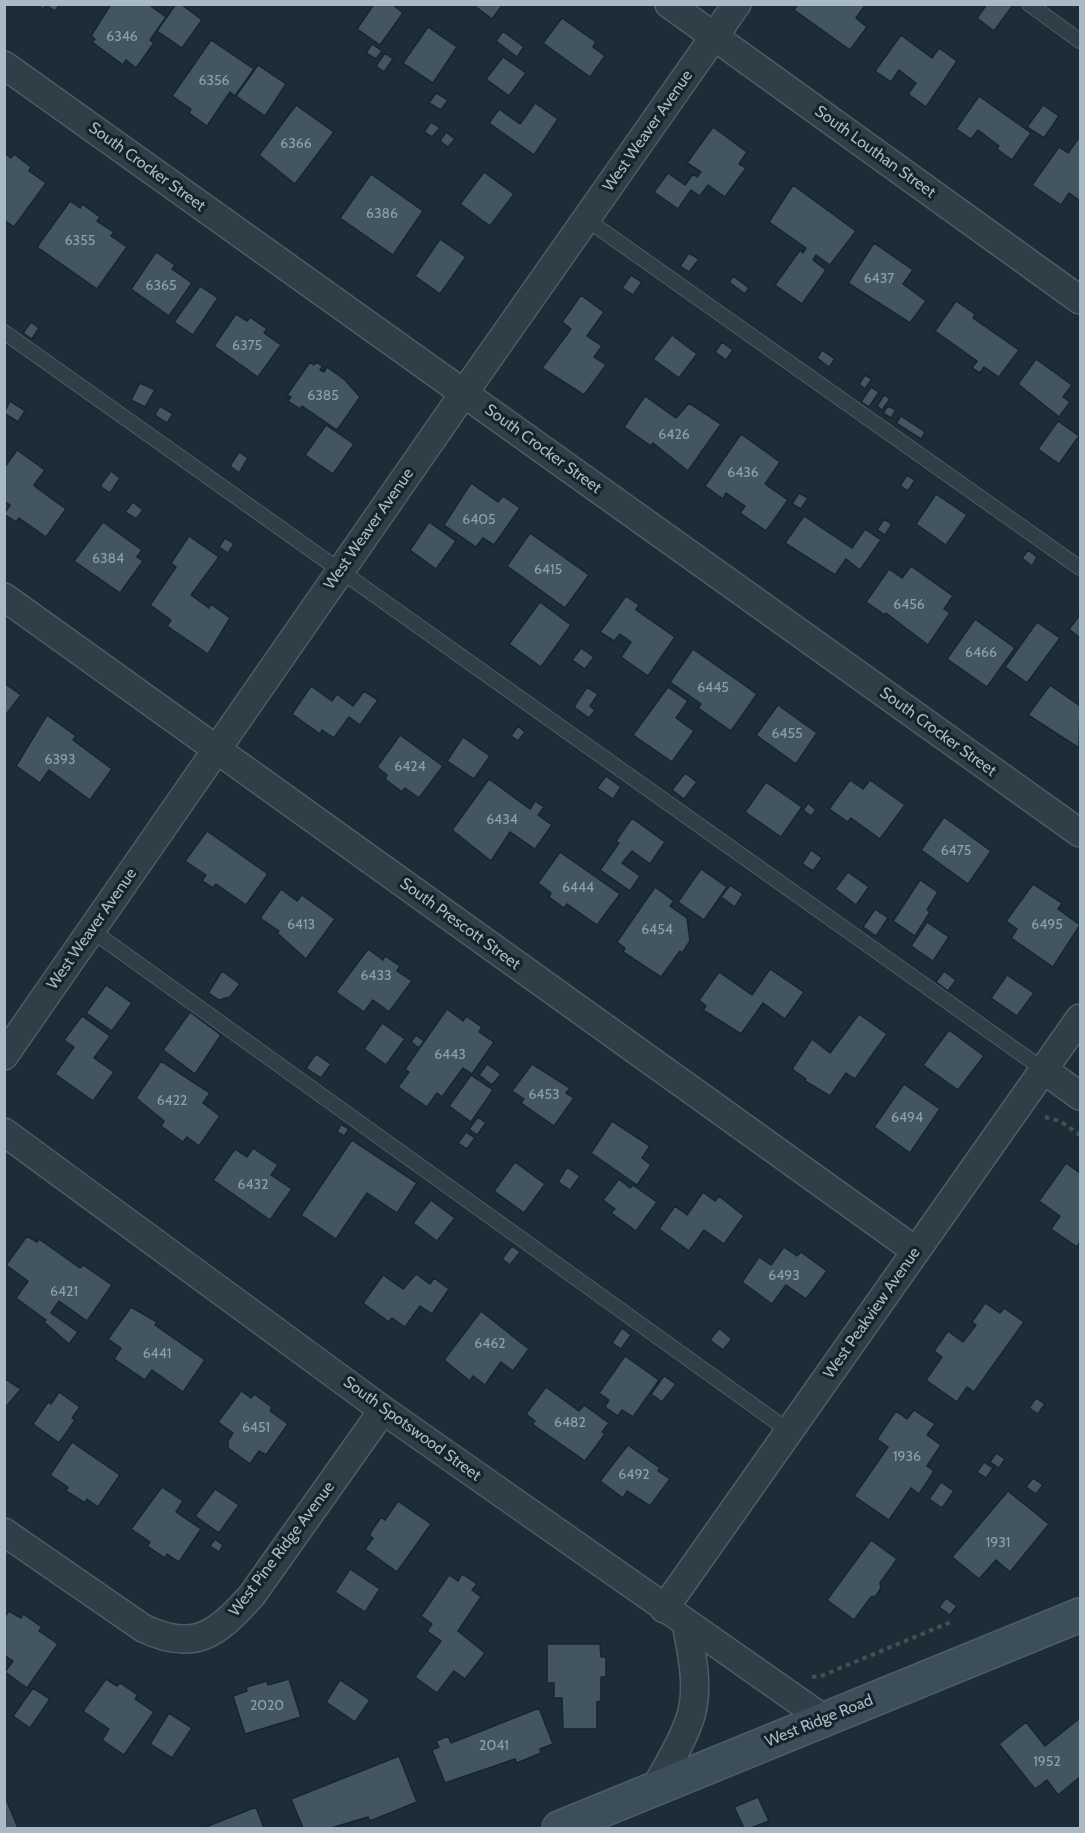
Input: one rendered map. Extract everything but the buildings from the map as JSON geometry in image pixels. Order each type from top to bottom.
[{"type":"street","name":"South Louthan Street","points":[[669,4],[1080,300]]},
{"type":"street","name":"West Weaver Avenue","points":[[4,1056],[340,570],[737,4]]},
{"type":"street","name":"South Crocker Street","points":[[4,65],[1080,833]]},
{"type":"street","name":"South Prescott Street","points":[[4,597],[916,1251]]},
{"type":"street","name":"West Peakview Avenue","points":[[675,1616],[789,1431],[1080,1018]]},
{"type":"street","points":[[1044,1070],[1080,1096]]},
{"type":"street","name":"South Spotswood Street","points":[[4,1132],[383,1410],[824,1719]]},
{"type":"street","name":"West Pine Ridge Avenue","points":[[4,1532],[143,1628],[165,1639],[185,1642],[208,1634],[229,1621],[252,1595],[383,1410]]},
{"type":"street","name":"West Ridge Road","points":[[559,1828],[1080,1615]]},
{"type":"street","points":[[656,1787],[689,1723],[694,1690],[693,1659],[675,1616]]},
{"type":"lane","points":[[1029,4],[1080,41]]},
{"type":"lane","points":[[586,219],[1080,568]]},
{"type":"lane","points":[[4,332],[1044,1070]]},
{"type":"lane","points":[[91,930],[789,1431]]},
{"type":"path","points":[[1039,1119],[1053,1117],[1080,1136]]},
{"type":"path","points":[[806,1674],[811,1677],[821,1676],[951,1622]]}]
